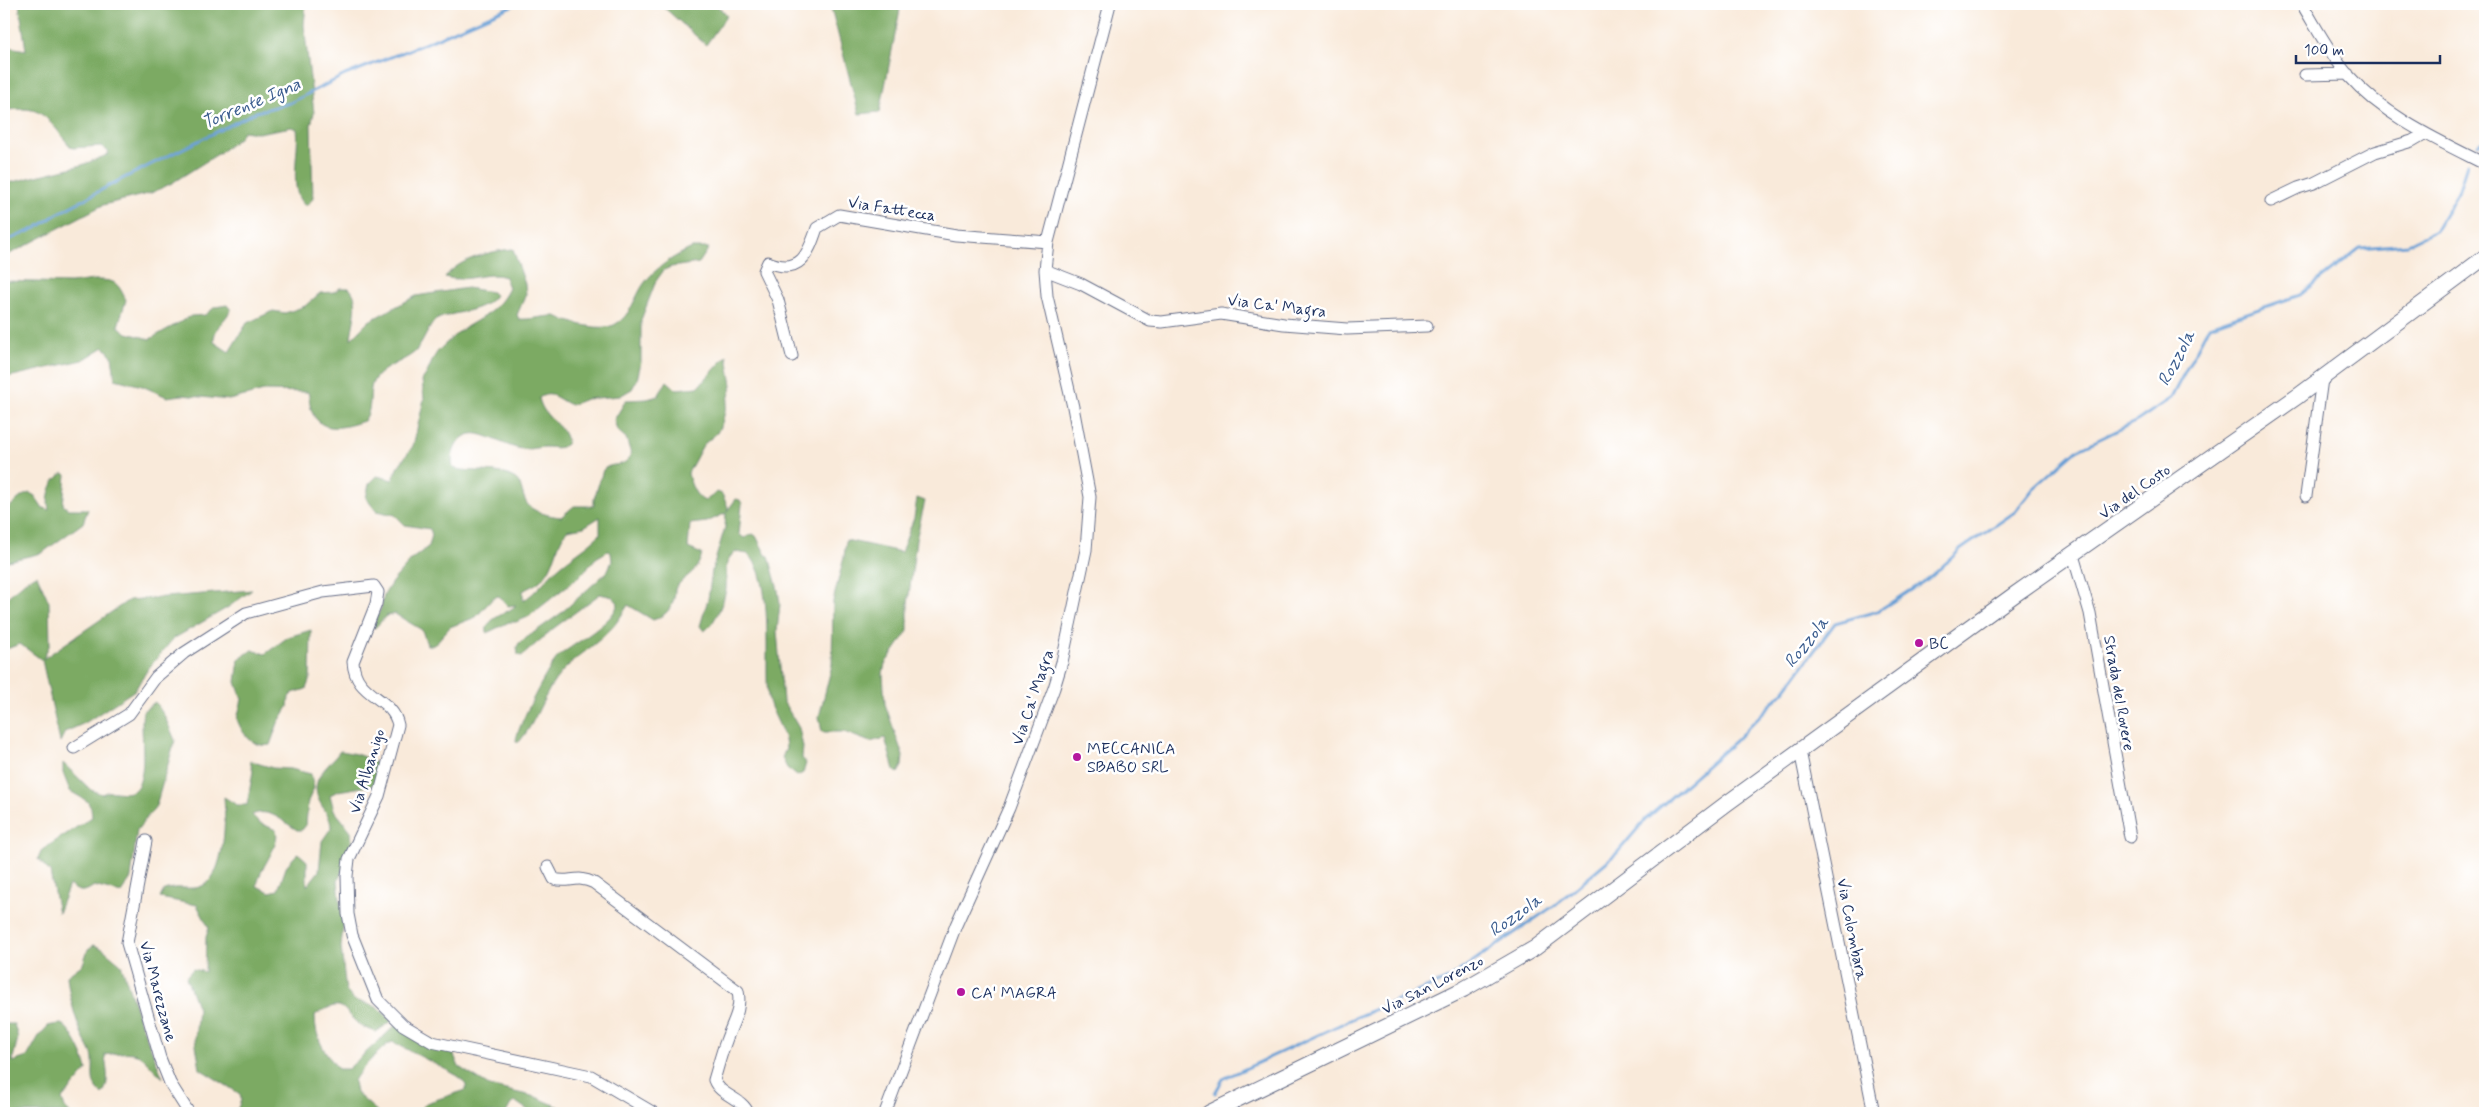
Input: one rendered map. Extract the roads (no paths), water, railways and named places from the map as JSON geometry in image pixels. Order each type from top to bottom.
[{"type":"main road","name":"Via del Costo","points":[[1800,751],[2014,595],[2322,379],[2485,257]]},
{"type":"main road","name":"Via San Lorenzo","points":[[1208,1113],[1464,989],[1535,948],[1800,751]]},
{"type":"street","name":"Via Ca' Magra","points":[[885,1113],[956,925],[1009,808],[1054,688],[1062,662],[1086,550],[1090,497],[1087,471],[1047,296],[1045,270],[1048,242],[1110,4]]},
{"type":"street","points":[[2302,4],[2348,74],[2391,113],[2424,134],[2485,164]]},
{"type":"street","points":[[2305,75],[2348,74]]},
{"type":"street","points":[[2271,201],[2298,188],[2314,184],[2375,152],[2412,141],[2424,134]]},
{"type":"street","name":"Via Fattecca","points":[[792,356],[778,300],[764,271],[768,262],[778,266],[792,267],[801,260],[812,244],[817,228],[839,216],[956,235],[1048,242]]},
{"type":"street","name":"Via Ca' Magra","points":[[1045,270],[1081,284],[1150,321],[1162,322],[1221,314],[1284,324],[1347,328],[1427,326]]},
{"type":"street","points":[[2306,496],[2322,379]]},
{"type":"street","name":"Strada del Rovere","points":[[2073,555],[2090,613],[2130,837]]},
{"type":"street","name":"Via Albanigo","points":[[74,748],[129,714],[156,677],[184,653],[246,613],[323,592],[374,586],[378,592],[376,604],[353,662],[353,672],[359,684],[396,715],[398,725],[379,796],[349,859],[347,876],[348,914],[352,935],[378,1000],[403,1025],[432,1042],[591,1076],[654,1113]]},
{"type":"street","name":"Via Colombara","points":[[1800,751],[1874,1113]]},
{"type":"street","name":"Via Marezzane","points":[[146,842],[127,943],[160,1058],[170,1083],[189,1113]]},
{"type":"street","points":[[548,866],[554,879],[560,881],[579,878],[594,883],[738,991],[740,1000],[737,1013],[726,1040],[714,1080],[716,1085],[739,1102],[748,1113]]},
{"type":"waterway","name":"Torrente Igna","points":[[4,242],[36,228],[57,214],[118,181],[256,112],[290,103],[345,75],[424,44],[516,4]]},
{"type":"waterway","name":"Rozzola","points":[[2478,144],[2485,140]]},
{"type":"waterway","name":"Rozzola","points":[[1215,1093],[1223,1079],[1359,1016],[1446,980],[1555,905],[1617,853],[1645,820],[1735,741],[1785,690],[1835,623],[1878,611],[1932,576],[1960,550],[2015,512],[2033,489],[2077,450],[2137,421],[2171,398],[2209,326],[2300,295],[2360,248],[2408,244],[2435,231],[2458,192],[2467,164]]},
{"type":"place","name":"BC","points":[[1919,643]]},
{"type":"place","name":"MECCANICA SBABO SRL","points":[[1077,757]]},
{"type":"place","name":"CA' MAGRA","points":[[961,992]]}]
